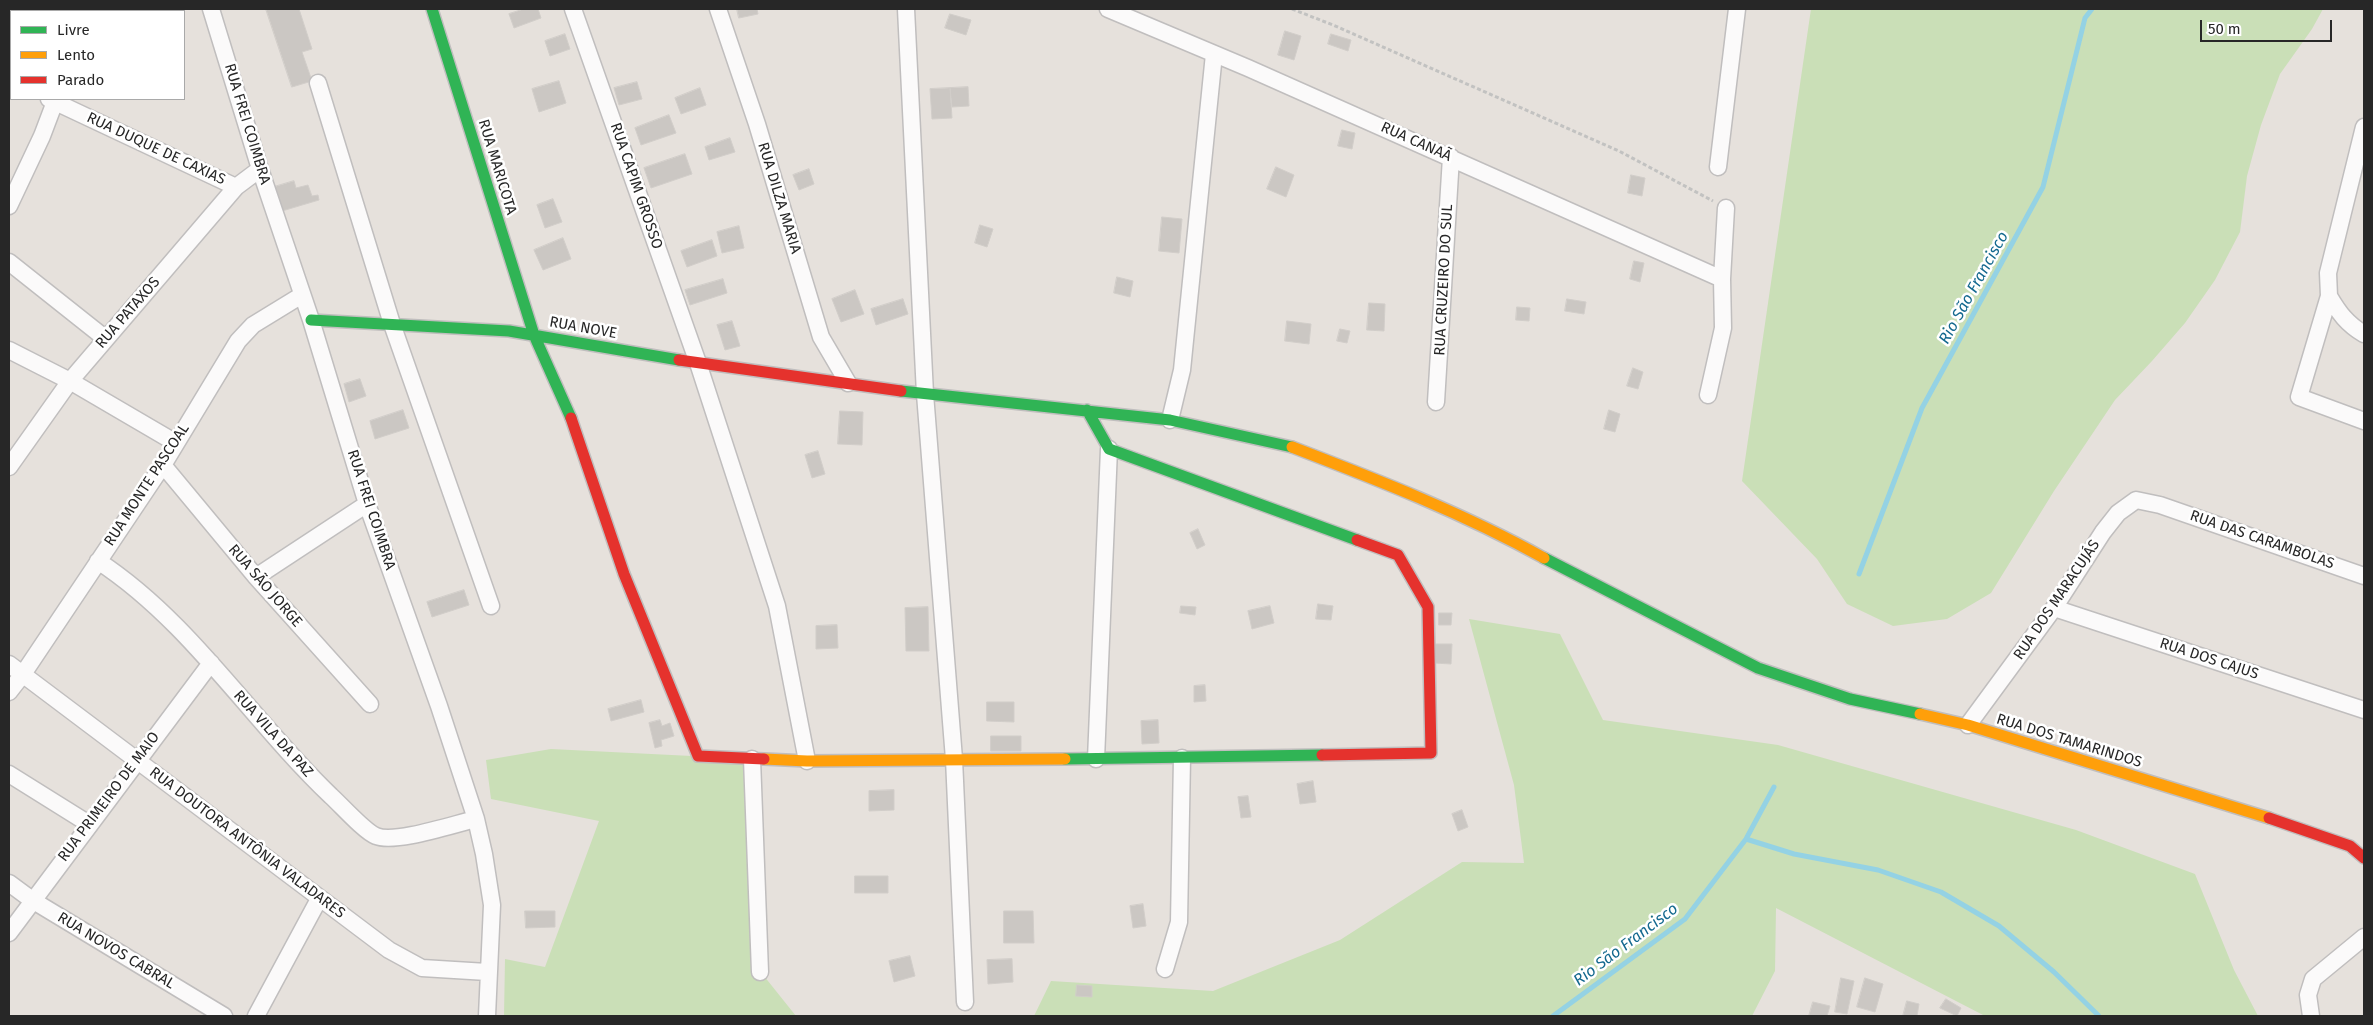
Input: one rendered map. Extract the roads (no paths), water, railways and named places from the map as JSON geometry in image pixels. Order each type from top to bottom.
[{"type":"street","name":"RUA FREI COIMBRA","points":[[211,9],[260,169],[311,320],[367,504],[439,706],[476,819],[492,905],[487,972],[487,1016]]},
{"type":"street","name":"RUA MARICOTA","points":[[432,9],[534,335],[576,429],[624,574],[698,756],[752,759]]},
{"type":"street","name":"RUA CAPIM GROSSO","points":[[573,9],[698,363],[777,606],[807,761]]},
{"type":"street","name":"RUA DILZA MARIA","points":[[718,9],[757,124],[821,337],[848,383]]},
{"type":"street","points":[[906,9],[925,394],[954,759],[965,1002]]},
{"type":"street","name":"RUA CANAÃ","points":[[1108,9],[1451,157],[1722,279]]},
{"type":"street","points":[[1718,167],[1737,9]]},
{"type":"street","points":[[1170,420],[1182,370],[1214,54]]},
{"type":"street","points":[[318,83],[392,324],[491,606]]},
{"type":"street","points":[[9,206],[54,100]]},
{"type":"street","name":"RUA DUQUE DE CAXIAS","points":[[54,100],[236,187]]},
{"type":"street","points":[[2364,127],[2328,273],[2329,296],[2299,397],[2364,421]]},
{"type":"street","name":"RUA CRUZEIRO DO SUL","points":[[1436,402],[1451,157]]},
{"type":"street","name":"RUA PATAXOS","points":[[9,467],[70,381],[236,187],[260,169]]},
{"type":"street","points":[[1708,395],[1723,328],[1722,279],[1726,208]]},
{"type":"street","points":[[9,262],[106,339]]},
{"type":"street","name":"RUA MONTE PASCOAL","points":[[9,692],[163,465],[244,333],[253,325],[302,295]]},
{"type":"street","points":[[2329,296],[2341,316],[2351,327],[2364,334]]},
{"type":"street","name":"RUA NOVE","points":[[311,320],[509,331],[698,363],[925,394],[1170,420]]},
{"type":"street","points":[[9,350],[70,381],[176,443]]},
{"type":"street","points":[[1087,410],[1110,449],[1096,759]]},
{"type":"street","name":"RUA DOS TAMARINDOS","points":[[1170,420],[1290,446],[1390,484],[1493,530],[1758,668],[1850,699],[1968,725],[2316,833],[2350,846],[2364,858]]},
{"type":"street","points":[[760,972],[752,759],[807,761],[1096,759],[1432,753],[1428,607],[1398,555],[1110,449]]},
{"type":"street","name":"RUA SÃO JORGE","points":[[163,465],[256,577],[370,704]]},
{"type":"street","name":"RUA DOS MARACUJÁS","points":[[1968,725],[2054,608],[2118,513],[2136,500],[2160,505]]},
{"type":"street","points":[[256,577],[367,504]]},
{"type":"street","name":"RUA DAS CARAMBOLAS","points":[[2160,505],[2364,576]]},
{"type":"street","name":"RUA VILA DA PAZ","points":[[98,560],[134,587],[211,663],[298,765],[375,836],[399,838],[476,819]]},
{"type":"street","name":"RUA DOS CAJUS","points":[[2054,608],[2364,710]]},
{"type":"street","name":"RUA PRIMEIRO DE MAIO","points":[[9,933],[211,663]]},
{"type":"street","name":"RUA DOUTORA ANTÔNIA VALADARES","points":[[9,664],[138,759],[319,899],[389,950],[422,968],[487,972]]},
{"type":"street","points":[[1165,969],[1179,922],[1182,758]]},
{"type":"street","points":[[9,774],[89,824]]},
{"type":"street","name":"RUA NOVOS CABRAL","points":[[9,883],[32,900],[224,1016]]},
{"type":"street","points":[[256,1016],[319,899]]},
{"type":"street","points":[[2311,1016],[2308,995],[2313,979],[2364,937]]},
{"type":"waterway","name":"Rio São Francisco","points":[[1859,574],[1922,408],[2043,187],[2085,18],[2092,9]]},
{"type":"waterway","name":"Rio São Francisco","points":[[1553,1016],[1685,919],[1746,839],[1774,787]]},
{"type":"waterway","points":[[1746,839],[1794,854],[1878,870],[1941,892],[1999,926],[2054,972],[2099,1016]]}]
